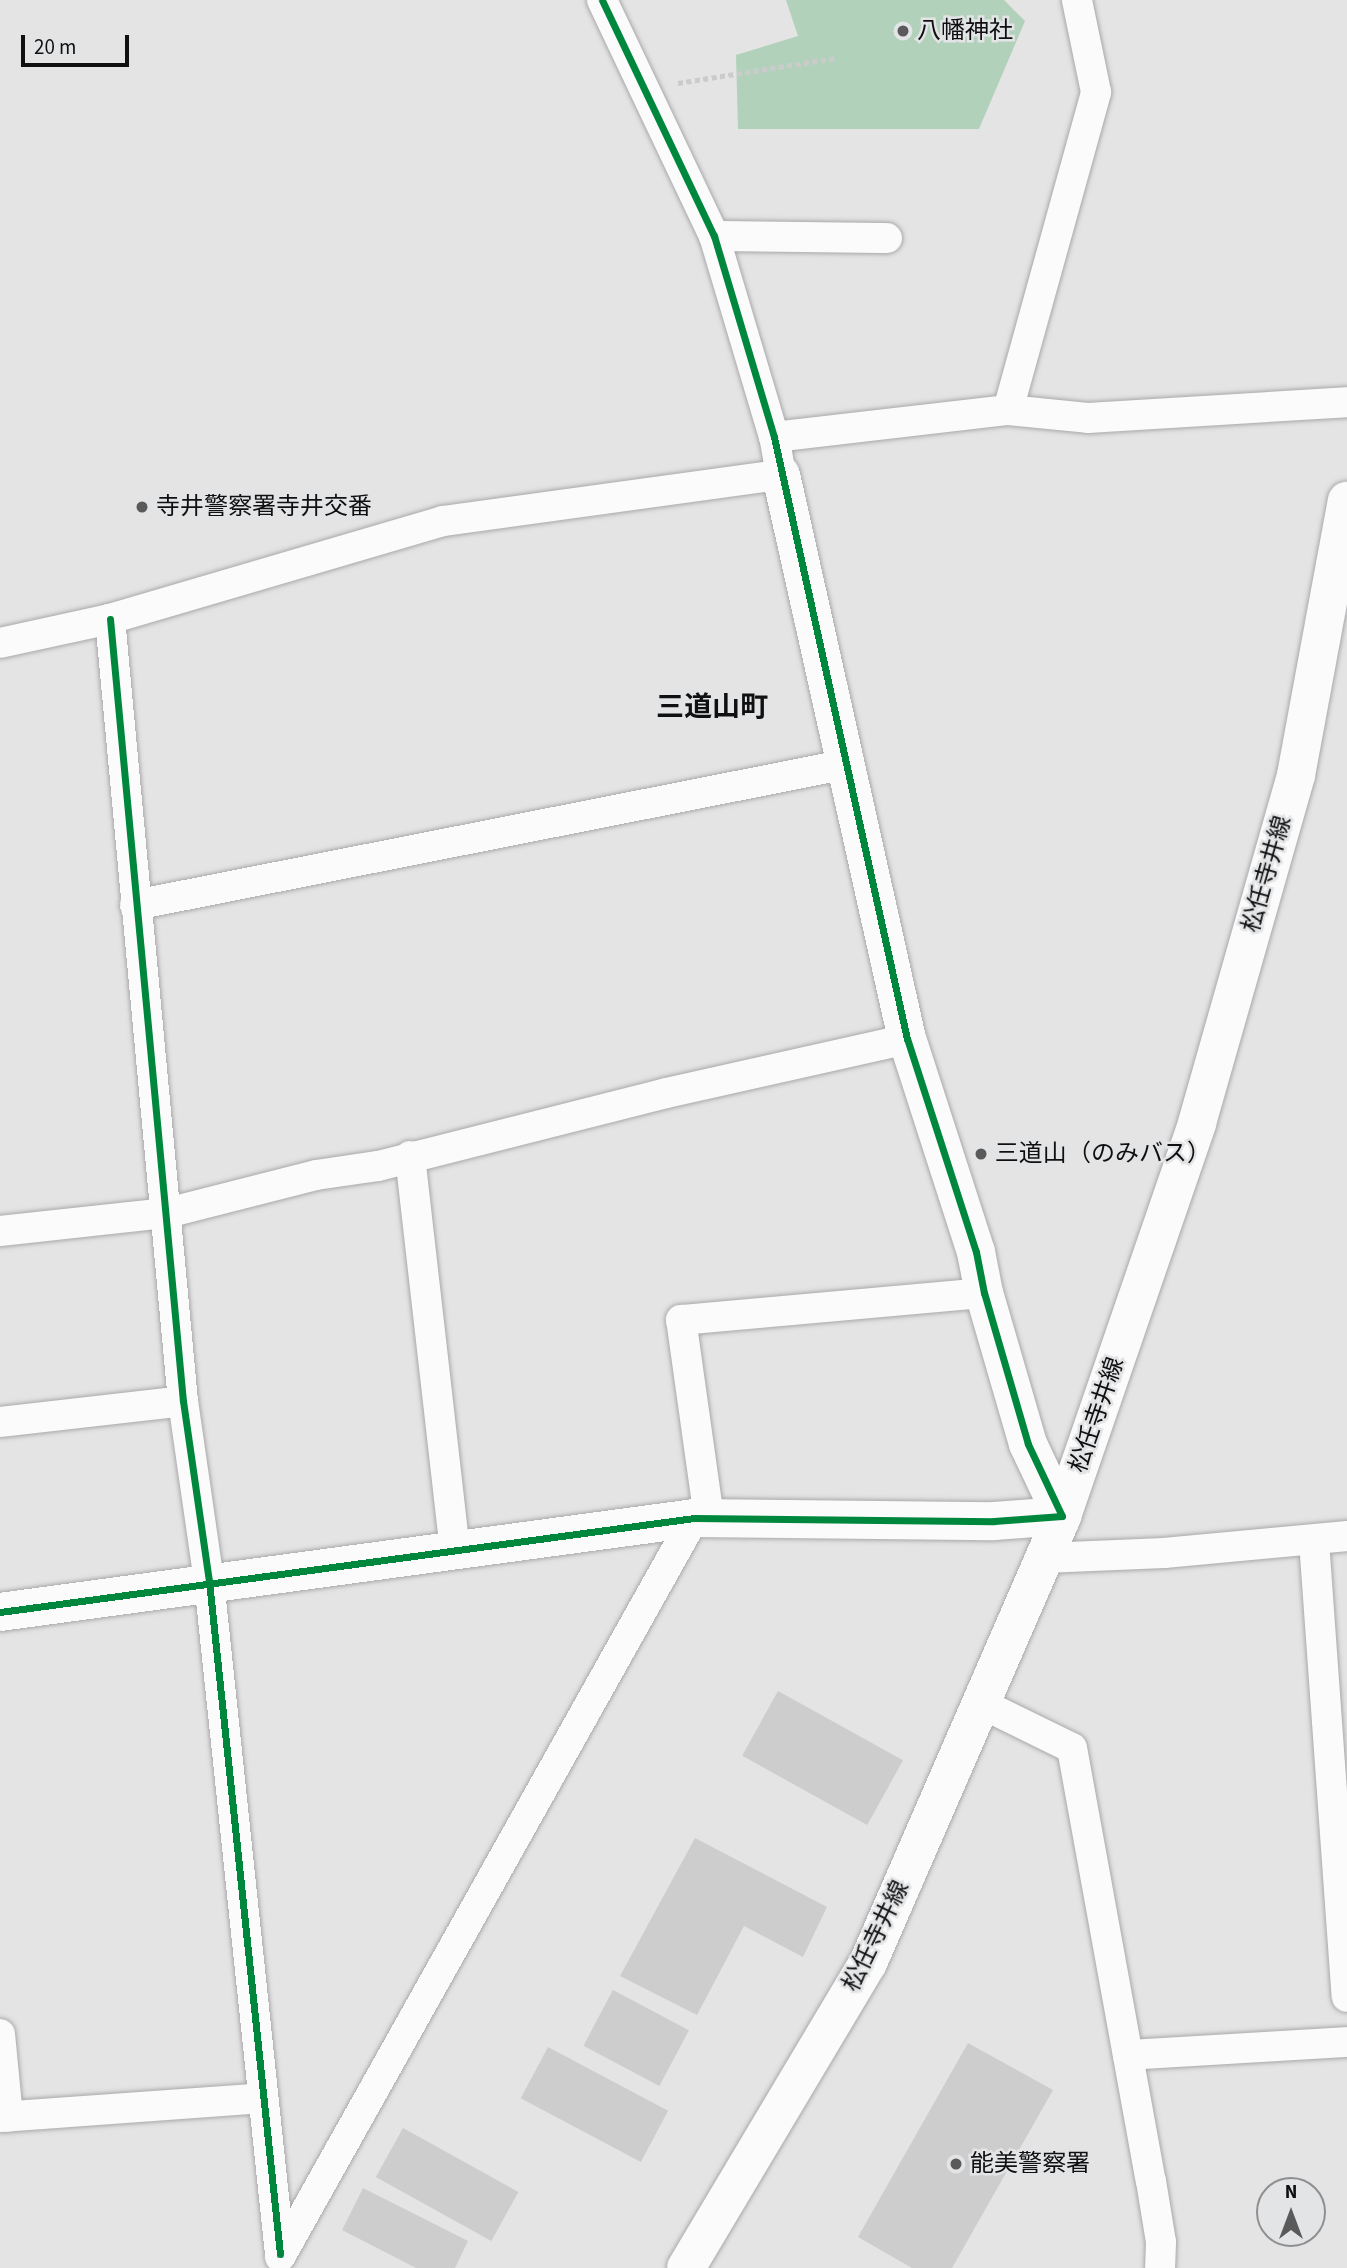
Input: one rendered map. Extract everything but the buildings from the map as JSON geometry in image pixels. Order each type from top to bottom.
[{"type":"street","points":[[0,1612],[209,1581],[702,1518],[995,1521],[1062,1516],[1028,1444],[984,1293],[976,1252],[907,1039],[774,437],[714,236],[602,0]]},
{"type":"street","points":[[626,0],[626,49]]},
{"type":"street","points":[[1008,410],[1096,92],[1077,0]]},
{"type":"street","points":[[714,236],[887,238]]},
{"type":"street","points":[[774,437],[1008,410],[1088,418],[1347,402]]},
{"type":"street","points":[[0,643],[110,619],[443,521],[781,475]]},
{"type":"street","name":"松任寺井線","points":[[686,2268],[868,1963],[1062,1516],[1197,1123],[1296,775],[1347,501]]},
{"type":"street","points":[[110,619],[183,1401],[209,1581],[281,2261]]},
{"type":"street","points":[[135,905],[848,764]]},
{"type":"street","points":[[0,1231],[167,1213],[666,1093],[907,1039]]},
{"type":"street","points":[[411,1156],[455,1550]]},
{"type":"street","points":[[281,2261],[702,1518],[681,1320],[984,1293]]},
{"type":"street","points":[[0,1422],[183,1401]]},
{"type":"street","points":[[1044,1558],[1314,1541],[1347,1536]]},
{"type":"street","points":[[1314,1541],[1347,1997]]},
{"type":"street","points":[[980,1703],[1072,1748],[1161,2242],[1160,2268]]},
{"type":"street","points":[[0,2034],[4,2117],[262,2098]]},
{"type":"street","points":[[1128,2055],[1347,2042]]},
{"type":"path","points":[[646,88],[836,58]]},
{"type":"green space","points":[[786,0],[1004,0],[1025,21],[979,129],[738,129],[736,55],[798,36]]},
{"type":"cycle path","points":[[0,1612],[694,1518],[994,1521],[1062,1516],[1028,1444],[984,1293],[976,1252],[907,1039],[774,437],[714,236],[602,0]]},
{"type":"cycle path","points":[[110,619],[183,1401],[209,1581],[280,2254]]},
{"type":"place","name":"八幡神社","points":[[903,31]]},
{"type":"place","name":"寺井警察署寺井交番","points":[[142,507]]},
{"type":"place","name":"三道山（のみバス）","points":[[981,1154]]},
{"type":"place","name":"能美警察署","points":[[956,2164]]},
{"type":"district","name":"三道山町","points":[[712,707]]}]
